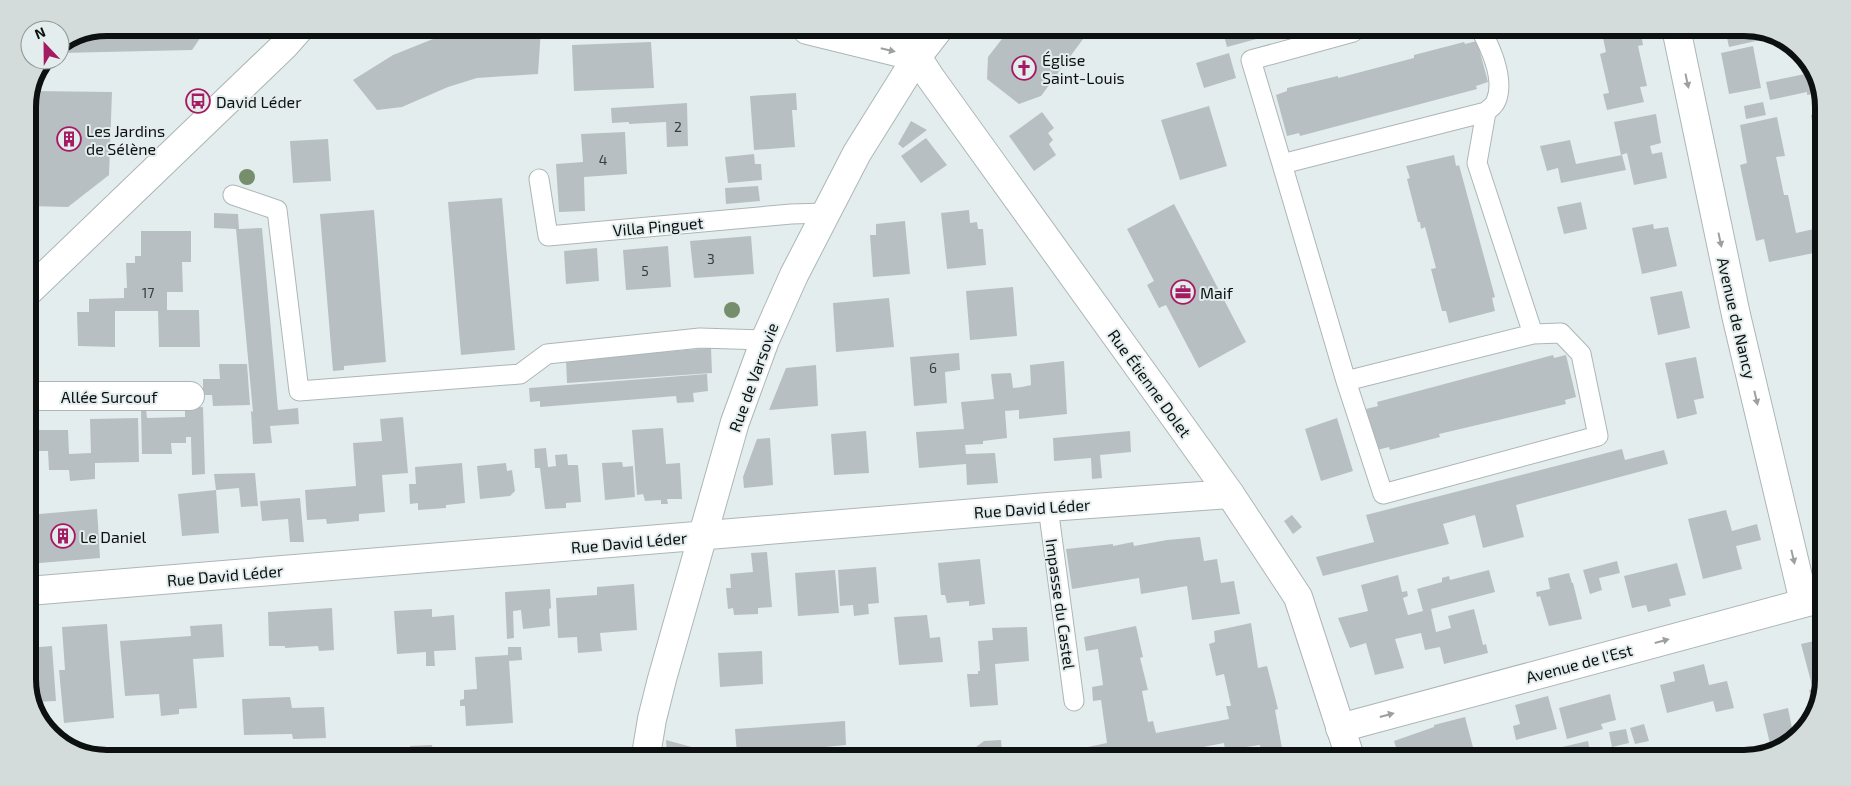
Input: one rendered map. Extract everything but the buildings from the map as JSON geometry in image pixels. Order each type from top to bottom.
[{"type":"street","points":[[36,284],[293,36]]},
{"type":"street","points":[[853,36],[915,44]]},
{"type":"street","name":"Rue de Varsovie","points":[[647,750],[662,679],[735,422],[765,340],[794,275],[915,44],[928,36]]},
{"type":"street","name":"Avenue de Nancy","points":[[1678,36],[1736,315],[1811,601]]},
{"type":"street","name":"Rue Étienne Dolet","points":[[915,44],[1230,494],[1298,597],[1348,750]]},
{"type":"street","name":"Allée Surcouf","points":[[36,396],[190,396]]},
{"type":"street","name":"Rue David Léder","points":[[36,590],[1048,507],[1230,494]]},
{"type":"street","name":"Avenue de l'Est","points":[[1340,728],[1811,601]]},
{"type":"lane","points":[[1338,36],[1251,60],[1346,381],[1383,494],[1598,436],[1581,354],[1561,333],[1533,334],[1346,381]]},
{"type":"lane","points":[[1282,164],[1486,112],[1496,103],[1499,88],[1496,65],[1484,36]]},
{"type":"lane","points":[[1486,112],[1478,163],[1533,334]]},
{"type":"lane","name":"Villa Pinguet","points":[[539,179],[548,236],[826,212]]},
{"type":"lane","points":[[233,195],[277,210],[299,391],[520,374],[547,354],[700,338],[765,340]]},
{"type":"lane","name":"Impasse du Castel","points":[[1048,507],[1074,702]]},
{"type":"place","name":"Église Saint-Louis","points":[[1024,68]]},
{"type":"place","name":"David Léder","points":[[198,101]]},
{"type":"place","name":"Les Jardins de Sélène","points":[[69,139]]},
{"type":"place","name":"Maif","points":[[1183,292]]},
{"type":"place","name":"Le Daniel","points":[[63,536]]}]
